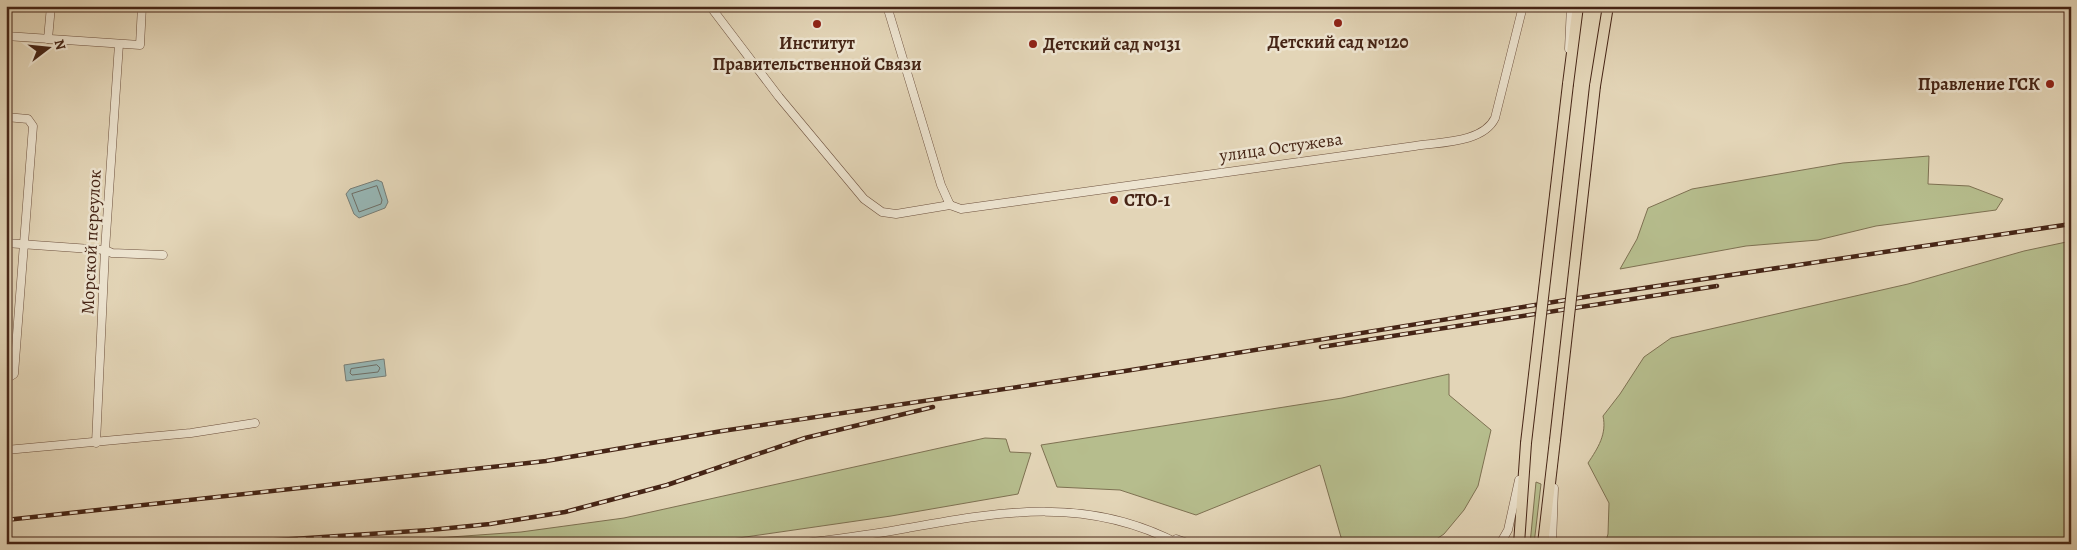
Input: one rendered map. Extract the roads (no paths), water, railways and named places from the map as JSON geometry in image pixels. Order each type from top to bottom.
[{"type":"main road","points":[[1519,544],[1526,443],[1578,6]]},
{"type":"main road","points":[[1543,544],[1595,86],[1601,6]]},
{"type":"main road","points":[[1595,86],[1608,6]]},
{"type":"street","points":[[48,39],[50,6]]},
{"type":"street","points":[[6,36],[140,44],[142,6]]},
{"type":"street","name":"улица Остужева","points":[[710,6],[779,97],[868,203],[882,212],[896,214],[950,205],[961,209],[1415,146],[1476,135],[1488,129],[1495,118],[1523,6]]},
{"type":"street","points":[[887,6],[941,185],[950,205]]},
{"type":"street","points":[[1568,84],[1571,6]]},
{"type":"street","name":"Морской переулок","points":[[96,443],[104,250],[119,44]]},
{"type":"street","points":[[6,117],[28,119],[33,126],[14,374],[6,380]]},
{"type":"street","points":[[6,244],[104,250],[112,253],[163,255]]},
{"type":"street","points":[[6,450],[191,434],[255,423]]},
{"type":"street","points":[[1552,544],[1555,440]]},
{"type":"street","points":[[1500,544],[1508,530],[1514,510],[1526,443]]},
{"type":"street","points":[[798,544],[1011,511],[1082,514],[1120,520],[1190,544]]},
{"type":"street","points":[[1160,533],[1174,544]]},
{"type":"street","points":[[1160,533],[1179,544]]},
{"type":"water","points":[[377,180],[382,182],[388,202],[385,208],[359,218],[354,214],[346,194],[350,189]]},
{"type":"water","points":[[384,359],[386,376],[346,381],[344,365]]},
{"type":"railway","points":[[6,520],[546,461],[722,431],[1125,371],[1591,296],[2071,224]]},
{"type":"railway","points":[[1321,347],[1717,286]]},
{"type":"railway","points":[[218,544],[430,530],[490,524],[565,512],[667,485],[805,438],[933,407]]},
{"type":"place","name":"Детский сад №120","points":[[1338,23]]},
{"type":"place","name":"Институт Правительственной Связи","points":[[817,24]]},
{"type":"place","name":"Детский сад №131","points":[[1033,44]]},
{"type":"place","name":"Правление ГСК","points":[[2050,84]]},
{"type":"place","name":"СТО-1","points":[[1114,200]]}]
